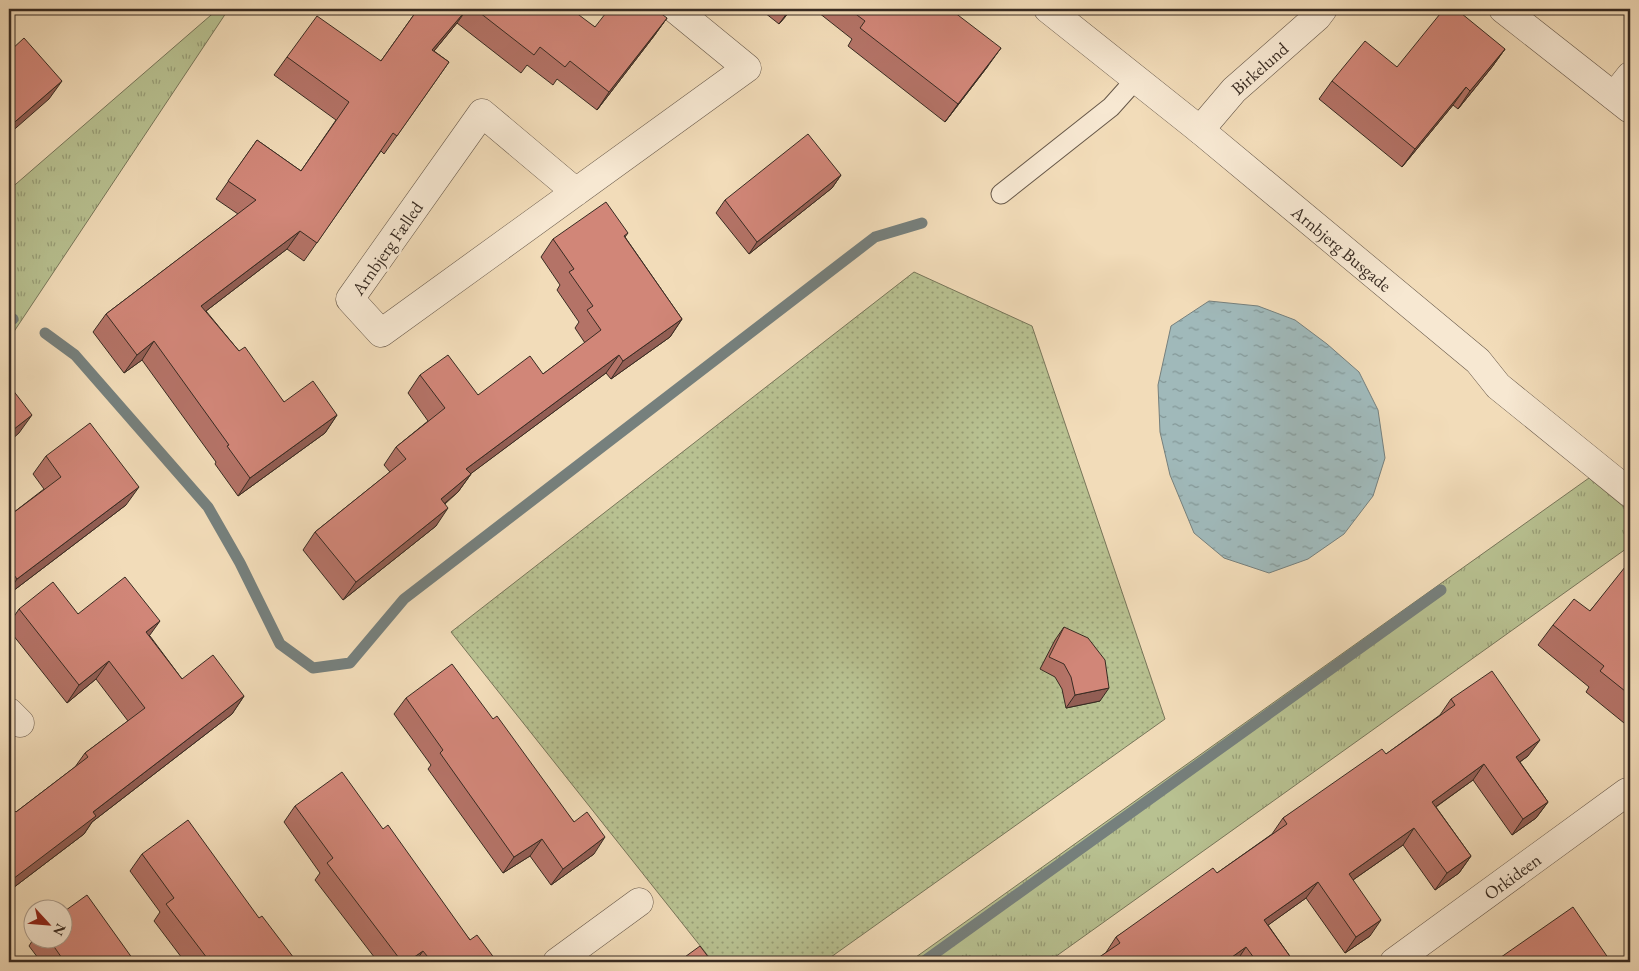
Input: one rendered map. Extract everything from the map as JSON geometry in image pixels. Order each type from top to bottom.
[{"type":"street","name":"Arnbjerg Fælled","points":[[576,192],[482,113],[350,299],[380,333],[576,192],[747,68],[674,9]]},
{"type":"street","name":"Arnbjerg Busgade","points":[[1048,9],[1200,130],[1478,361],[1498,386],[1630,493]]},
{"type":"street","name":"Birkelund","points":[[1200,130],[1234,90],[1317,17],[1323,9]]},
{"type":"street","points":[[1503,9],[1625,93]]},
{"type":"street","name":"Orkideen","points":[[1394,962],[1627,792],[1630,795]]},
{"type":"street","points":[[557,962],[638,902]]},
{"type":"lane","points":[[1001,194],[1110,107],[1136,79]]},
{"type":"green space","points":[[218,9],[228,10],[13,333],[9,332],[9,190]]},
{"type":"green space","points":[[914,272],[1032,326],[1165,719],[824,962],[713,962],[451,632]]},
{"type":"green space","points":[[1589,478],[1630,512],[1630,546],[1048,962],[909,962]]},
{"type":"water","points":[[1209,301],[1258,306],[1295,320],[1327,344],[1359,372],[1378,410],[1385,458],[1373,496],[1344,534],[1308,559],[1269,573],[1224,558],[1194,533],[1170,475],[1160,432],[1158,385],[1171,326]]},
{"type":"building","points":[[418,9],[467,9],[432,50],[449,62],[397,136],[393,133],[317,243],[300,231],[201,306],[239,351],[245,347],[284,402],[313,381],[337,415],[250,478],[227,446],[229,445],[154,341],[137,355],[106,314],[256,200],[228,181],[257,140],[301,171],[349,102],[287,57],[317,16],[381,61]]},
{"type":"building","points":[[475,9],[571,9],[595,27],[609,9],[655,9],[667,18],[609,92],[570,61],[565,67],[540,47],[534,55]]},
{"type":"building","points":[[849,9],[950,9],[1001,48],[958,104],[860,28],[865,21]]},
{"type":"building","points":[[1444,9],[1456,9],[1505,49],[1470,91],[1466,87],[1415,149],[1332,81],[1365,41],[1397,67]]},
{"type":"building","points":[[24,38],[62,81],[9,127],[9,48],[11,50]]},
{"type":"building","points":[[808,134],[841,175],[757,242],[725,200]]},
{"type":"building","points":[[9,137],[14,143],[9,147]]},
{"type":"building","points":[[606,202],[628,233],[624,236],[682,319],[623,361],[619,355],[466,469],[471,474],[441,499],[448,508],[356,582],[315,532],[406,459],[396,447],[445,408],[420,375],[448,355],[478,395],[530,356],[543,374],[601,330],[587,310],[593,306],[569,272],[574,269],[553,239]]},
{"type":"building","points":[[9,385],[32,415],[9,433]]},
{"type":"building","points":[[90,423],[139,487],[17,579],[9,568],[9,516],[61,477],[46,456]]},
{"type":"building","points":[[1629,562],[1630,695],[1600,671],[1604,666],[1553,625],[1574,599],[1590,611]]},
{"type":"building","points":[[125,577],[160,621],[146,632],[182,679],[213,655],[244,696],[93,812],[96,816],[9,882],[9,812],[13,809],[16,812],[88,757],[85,753],[145,708],[109,661],[79,685],[19,609],[53,582],[78,614]]},
{"type":"building","points":[[1064,627],[1088,638],[1105,660],[1109,688],[1075,695],[1071,677],[1064,664],[1049,657]]},
{"type":"building","points":[[452,664],[493,719],[497,716],[574,822],[587,812],[605,837],[563,869],[542,839],[514,857],[440,753],[443,750],[406,698]]},
{"type":"building","points":[[1492,671],[1540,740],[1516,757],[1548,802],[1523,819],[1484,764],[1432,802],[1471,856],[1447,873],[1414,828],[1349,874],[1381,920],[1356,937],[1318,882],[1264,920],[1294,962],[1257,962],[1246,947],[1225,962],[1092,962],[1120,943],[1116,937],[1213,868],[1217,873],[1287,824],[1283,818],[1382,749],[1386,754],[1455,705],[1451,699]]},
{"type":"building","points":[[342,772],[383,829],[388,825],[470,940],[477,935],[495,959],[491,962],[432,962],[423,951],[407,962],[402,962],[327,863],[333,858],[295,806]]},
{"type":"building","points":[[188,820],[259,918],[262,916],[297,962],[214,962],[210,956],[207,958],[166,904],[174,898],[142,854]]},
{"type":"building","points":[[87,895],[135,962],[62,962],[64,961],[55,948],[72,948],[72,906]]},
{"type":"building","points":[[1573,907],[1611,962],[1494,962]]},
{"type":"building","points":[[700,946],[712,962],[678,962]]},
{"type":"waterway","points":[[45,333],[75,355],[208,507],[240,563],[280,644],[313,668],[350,663],[404,599],[875,237],[922,223]]},
{"type":"waterway","points":[[9,317],[13,319]]},
{"type":"waterway","points":[[923,962],[1441,590]]}]
